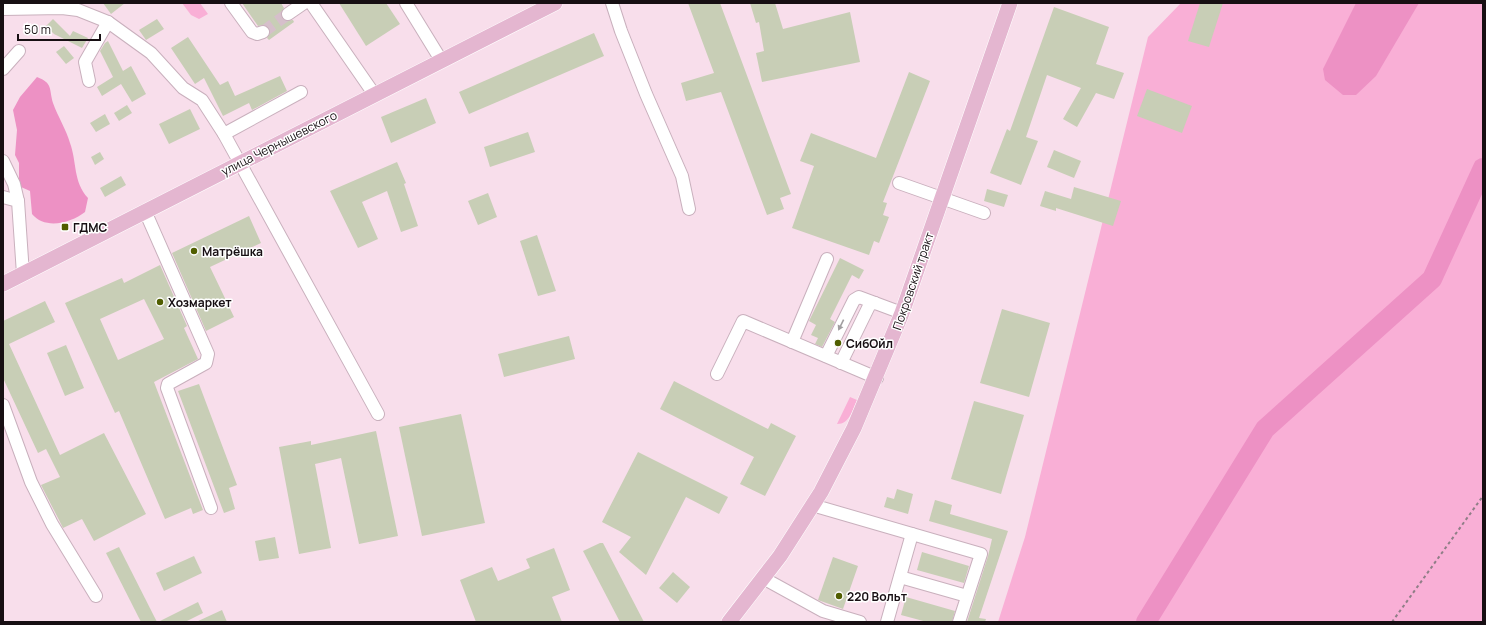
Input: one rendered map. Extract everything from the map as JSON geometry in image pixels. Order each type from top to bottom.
[{"type":"main road","name":"улица Чернышевского","points":[[3,284],[555,3]]},
{"type":"main road","name":"Покровский тракт","points":[[729,622],[763,578],[812,505],[854,428],[877,378],[902,313],[1010,3]]},
{"type":"street","points":[[231,3],[252,32],[257,34],[263,32]]},
{"type":"street","points":[[288,14],[304,3]]},
{"type":"street","points":[[311,3],[374,94]]},
{"type":"street","points":[[406,3],[441,60]]},
{"type":"street","points":[[612,3],[621,31],[646,94],[682,176],[689,209]]},
{"type":"street","points":[[3,8],[83,7],[108,22],[151,53],[184,88],[202,100],[224,134],[378,414]]},
{"type":"street","points":[[90,82],[85,62],[108,22]]},
{"type":"street","points":[[3,69],[19,51]]},
{"type":"street","points":[[224,134],[300,92]]},
{"type":"street","points":[[3,161],[14,184],[18,201],[23,274]]},
{"type":"street","points":[[899,183],[984,213]]},
{"type":"street","points":[[3,197],[18,201]]},
{"type":"street","points":[[145,211],[208,354],[206,363],[168,384],[167,388],[211,508]]},
{"type":"street","points":[[792,342],[827,259]]},
{"type":"street","points":[[826,356],[854,300],[859,297],[902,313]]},
{"type":"street","points":[[841,363],[870,304],[875,303]]},
{"type":"street","points":[[718,374],[743,321],[877,378]]},
{"type":"street","points":[[3,405],[31,482],[52,524],[96,596]]},
{"type":"street","points":[[812,505],[981,554],[959,622]]},
{"type":"street","points":[[886,622],[912,534]]},
{"type":"street","points":[[900,577],[967,596]]},
{"type":"street","points":[[763,578],[823,611],[860,622]]},
{"type":"path","points":[[1392,622],[1483,496]]},
{"type":"shaded area","points":[[182,3],[200,3],[208,14],[199,19],[191,15]]},
{"type":"shaded area","points":[[1181,3],[1483,3],[1483,622],[998,622],[1025,537],[1148,37]]},
{"type":"shaded area","points":[[1356,3],[1419,3],[1376,76],[1356,95],[1343,95],[1325,80],[1323,69]]},
{"type":"shaded area","points":[[37,77],[46,82],[50,87],[53,103],[70,143],[80,185],[88,198],[85,212],[66,222],[51,223],[37,219],[32,214],[30,191],[21,187],[19,183],[19,163],[15,155],[17,130],[13,110],[20,97]]},
{"type":"shaded area","points":[[850,397],[857,400],[852,412],[845,422],[837,424]]},
{"type":"building","points":[[103,3],[125,3],[111,14]]},
{"type":"building","points":[[242,3],[281,3],[284,8],[281,14],[282,19],[285,21],[293,20],[294,22],[269,40],[267,38],[270,33],[268,27],[264,25],[258,26]]},
{"type":"building","points":[[339,3],[386,3],[400,24],[366,46]]},
{"type":"building","points":[[688,3],[720,3],[791,194],[780,198],[784,209],[767,215],[721,92],[686,101],[681,83],[714,73]]},
{"type":"building","points":[[750,3],[775,3],[783,29],[850,12],[860,62],[762,82],[756,53],[764,51],[759,22],[756,23]]},
{"type":"building","points":[[1200,3],[1223,3],[1209,47],[1188,41]]},
{"type":"building","points":[[1054,7],[1109,27],[1096,64],[1124,73],[1114,99],[1096,93],[1077,127],[1063,119],[1081,88],[1047,75],[1026,137],[1038,141],[1021,185],[990,173],[1007,129],[1010,131]]},
{"type":"building","points":[[53,19],[70,36],[73,31],[88,38],[82,48],[54,34],[46,26]]},
{"type":"building","points":[[157,19],[164,29],[146,40],[139,30]]},
{"type":"building","points":[[594,33],[604,56],[469,114],[459,92]]},
{"type":"building","points":[[188,37],[220,85],[228,81],[235,96],[280,76],[287,91],[252,110],[249,103],[223,116],[204,78],[195,84],[171,48]]},
{"type":"building","points":[[108,41],[123,71],[131,66],[146,94],[132,102],[121,84],[102,96],[97,87],[113,77],[100,51]]},
{"type":"building","points":[[64,46],[74,58],[66,64],[56,52]]},
{"type":"building","points":[[909,72],[930,81],[883,202],[887,203],[883,215],[889,217],[879,243],[874,241],[869,255],[792,228],[814,166],[800,161],[811,133],[876,158]]},
{"type":"building","points":[[1147,89],[1192,106],[1182,133],[1137,116]]},
{"type":"building","points":[[426,98],[436,123],[391,143],[381,117]]},
{"type":"building","points":[[127,105],[132,113],[119,121],[114,113]]},
{"type":"building","points":[[190,109],[200,129],[169,144],[159,124]]},
{"type":"building","points":[[105,114],[110,124],[96,132],[90,123]]},
{"type":"building","points":[[528,132],[535,152],[490,167],[484,147]]},
{"type":"building","points":[[1054,150],[1081,161],[1074,178],[1047,167]]},
{"type":"building","points":[[100,152],[104,159],[95,165],[91,157]]},
{"type":"building","points":[[397,162],[406,183],[404,184],[418,226],[401,232],[387,191],[362,202],[378,239],[358,248],[330,191]]},
{"type":"building","points":[[121,176],[126,185],[105,197],[100,188]]},
{"type":"building","points":[[1074,187],[1121,201],[1113,226],[1056,208],[1056,211],[1040,206],[1045,191],[1071,199]]},
{"type":"building","points":[[987,189],[1008,195],[1004,207],[984,201]]},
{"type":"building","points":[[488,193],[497,217],[478,225],[468,201]]},
{"type":"building","points":[[249,216],[261,243],[210,267],[234,317],[206,331],[172,253]]},
{"type":"building","points":[[537,235],[556,291],[538,296],[520,241]]},
{"type":"building","points":[[840,258],[864,270],[859,279],[852,275],[830,319],[835,322],[822,347],[815,344],[818,338],[811,335],[816,325],[809,321]]},
{"type":"building","points":[[160,265],[187,326],[184,328],[198,359],[154,382],[203,510],[193,514],[191,508],[165,519],[119,411],[115,413],[65,303],[122,278],[124,283]],"holes":[[[144,299],[164,339],[118,360],[100,319]]]},
{"type":"building","points":[[45,301],[55,322],[9,344],[60,455],[104,433],[146,514],[94,541],[82,519],[63,528],[41,485],[60,477],[46,449],[38,453],[3,378],[3,321]]},
{"type":"building","points":[[1002,309],[1050,323],[1029,397],[980,383]]},
{"type":"building","points":[[569,336],[575,359],[504,377],[498,354]]},
{"type":"building","points":[[66,345],[84,388],[65,396],[47,353]]},
{"type":"building","points":[[674,381],[768,429],[771,423],[796,436],[765,496],[740,484],[754,457],[660,409]]},
{"type":"building","points":[[199,384],[237,485],[229,488],[235,509],[224,513],[178,391]]},
{"type":"building","points":[[974,401],[1024,415],[1001,494],[951,479]]},
{"type":"building","points":[[461,414],[485,523],[422,536],[399,427]]},
{"type":"building","points":[[376,431],[398,536],[359,544],[341,458],[315,464],[331,548],[299,554],[279,447],[311,441],[311,445]]},
{"type":"building","points":[[638,452],[728,497],[719,514],[686,497],[646,575],[619,552],[631,537],[602,522]]},
{"type":"building","points":[[897,489],[913,494],[908,514],[884,507],[887,497],[894,499]]},
{"type":"building","points":[[935,500],[952,505],[950,514],[1008,531],[979,618],[986,619],[985,622],[967,622],[992,539],[929,521]]},
{"type":"building","points":[[275,537],[279,558],[259,561],[255,541]]},
{"type":"building","points":[[603,543],[644,622],[620,622],[583,551]]},
{"type":"building","points":[[119,547],[157,622],[141,622],[106,553]]},
{"type":"building","points":[[554,548],[570,590],[552,597],[562,622],[476,622],[460,580],[492,567],[498,581],[530,568],[526,559]]},
{"type":"building","points":[[922,552],[969,566],[964,583],[917,570]]},
{"type":"building","points":[[194,556],[202,573],[164,591],[156,573]]},
{"type":"building","points":[[833,557],[858,566],[843,609],[818,600]]},
{"type":"building","points":[[673,572],[690,587],[677,603],[659,588]]},
{"type":"building","points":[[906,597],[955,611],[952,622],[927,622],[901,615]]},
{"type":"building","points":[[198,602],[203,613],[185,622],[158,622]]},
{"type":"building","points":[[222,610],[227,622],[196,622]]},
{"type":"waterway","points":[[1146,622],[1265,429],[1432,279],[1483,168]]},
{"type":"tunnel","points":[[263,32],[288,14]]},
{"type":"place","name":"ГДМС","points":[[65,227]]},
{"type":"place","name":"Матрёшка","points":[[194,251]]},
{"type":"place","name":"Хозмаркет","points":[[160,302]]},
{"type":"place","name":"СибОйл","points":[[838,343]]},
{"type":"place","name":"220 Вольт","points":[[839,596]]}]
